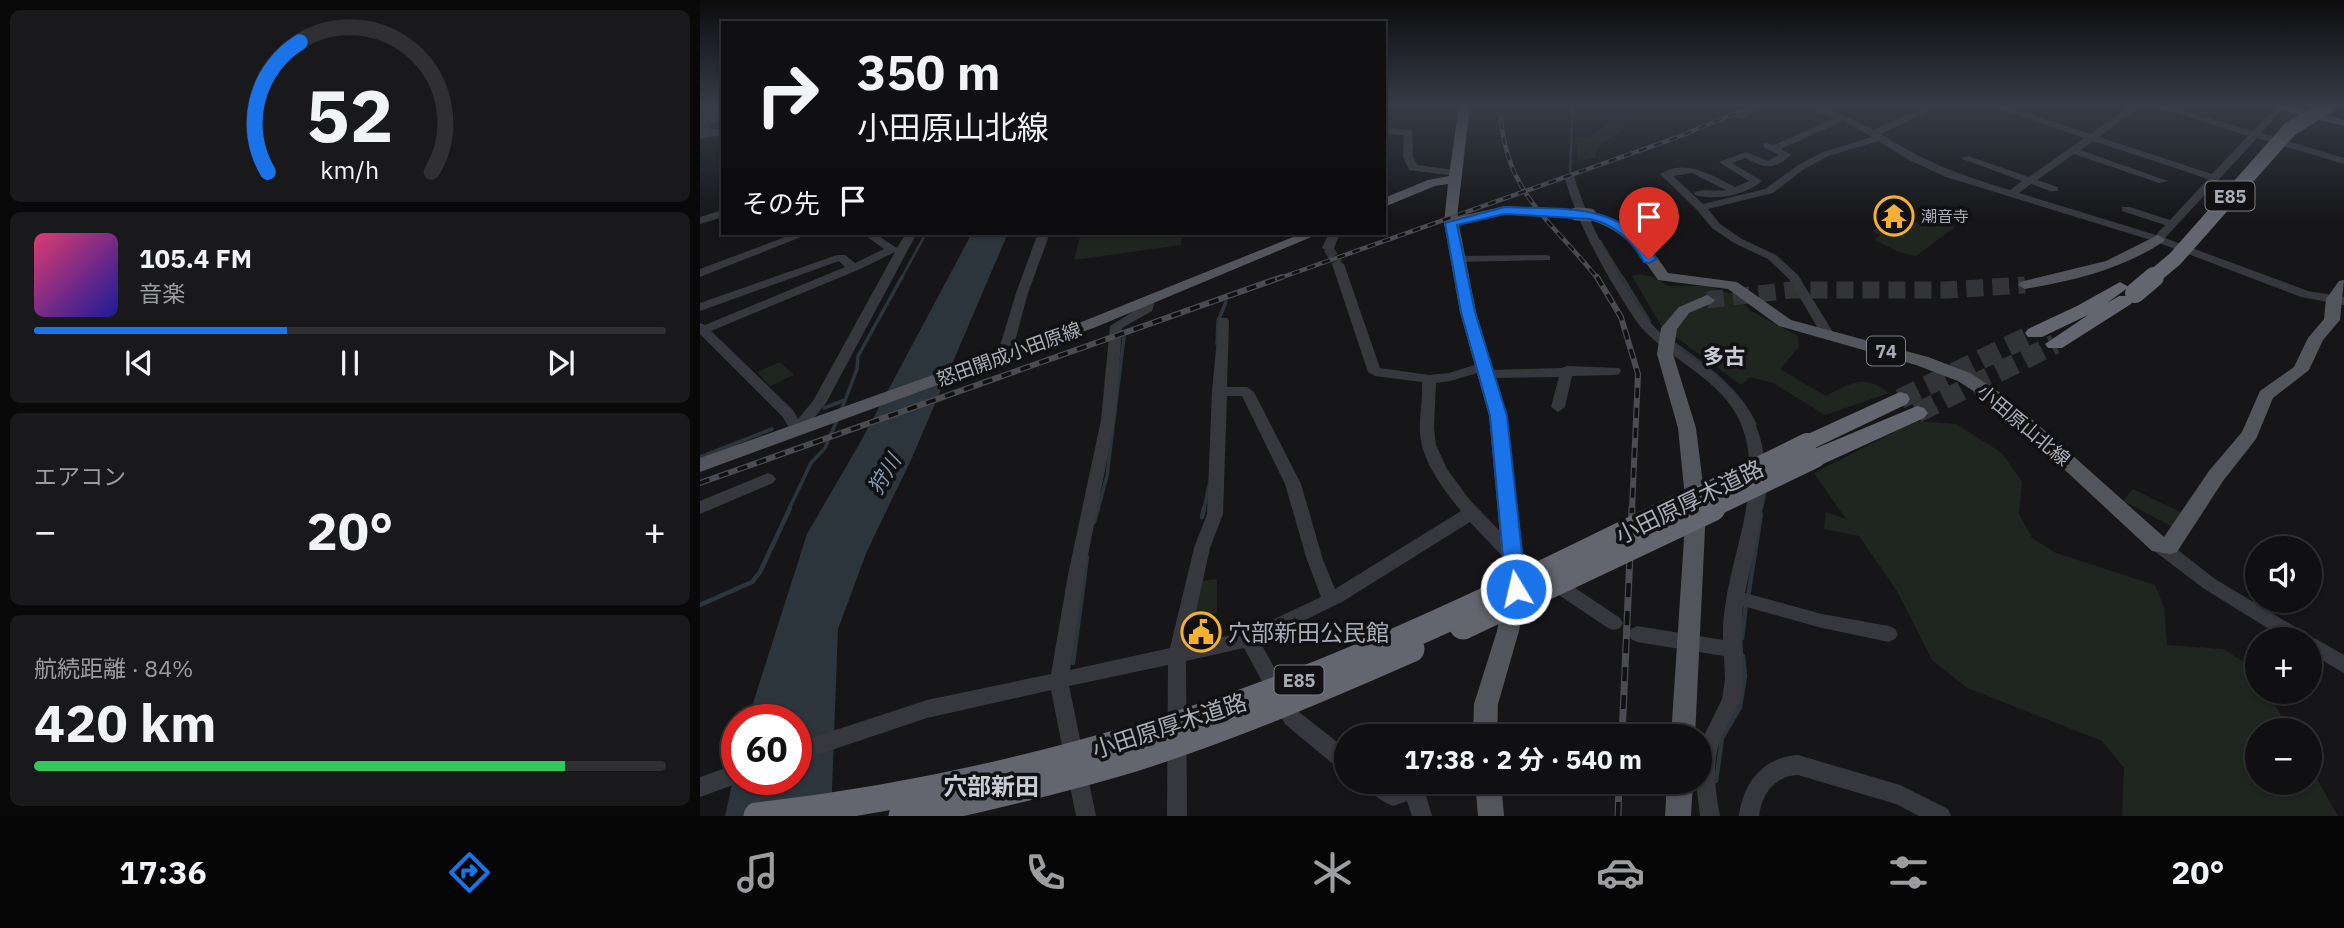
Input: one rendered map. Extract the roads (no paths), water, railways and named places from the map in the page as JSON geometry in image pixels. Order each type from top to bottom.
[{"type":"highway","name":"E85","points":[[2035,333],[2128,290],[2263,143]]},
{"type":"highway","name":"E85","points":[[2055,344],[2175,259],[2278,143]]},
{"type":"highway","name":"小田原厚木道路","points":[[902,816],[976,801],[1168,746],[1338,681],[1547,588],[1811,451],[1900,399]]},
{"type":"highway","name":"小田原厚木道路","points":[[757,816],[855,804],[976,780],[1162,729],[1251,699],[1420,630],[1811,451],[1917,413]]},
{"type":"main road","points":[[1459,143],[1450,205],[1451,223],[1468,312],[1501,431],[1516,589],[1508,631],[1486,704],[1485,724]]},
{"type":"main road","points":[[1386,202],[1454,176]]},
{"type":"main road","name":"小田原山北線","points":[[1451,223],[1505,210],[1583,215],[1611,222],[1637,239],[1663,277],[1732,285],[1744,290],[1775,318],[1945,368],[1983,388],[2025,422],[2159,545]]},
{"type":"main road","name":"怒田開成小田原線","points":[[700,465],[999,358],[1149,301],[1309,235]]},
{"type":"main road","points":[[2025,285],[2111,266],[2136,255],[2158,239]]},
{"type":"main road","points":[[2159,545],[2170,546],[2216,475],[2244,444],[2266,395],[2301,370],[2316,338],[2332,320],[2341,295]]},
{"type":"main road","points":[[1684,724],[1696,508],[1687,428],[1665,354],[1669,328],[1684,310],[1707,300]]},
{"type":"main road","points":[[1489,794],[1491,816]]},
{"type":"main road","points":[[1678,816],[1679,794]]},
{"type":"street","points":[[1409,143],[1408,157],[1414,170],[1454,176]]},
{"type":"street","points":[[1773,188],[1724,165],[1724,162],[1746,155],[1768,165],[1786,155],[1771,147],[1781,143]]},
{"type":"street","points":[[1701,208],[1745,199],[1773,188],[1801,167],[1826,154],[1857,143]]},
{"type":"street","points":[[1889,143],[1929,167],[2158,239],[2305,294],[2341,295]]},
{"type":"street","points":[[2012,193],[2083,143]]},
{"type":"street","points":[[2106,143],[2214,178]]},
{"type":"street","points":[[2158,239],[2247,143]]},
{"type":"street","points":[[2286,143],[2344,160]]},
{"type":"street","points":[[2070,153],[2138,179]]},
{"type":"street","points":[[2070,153],[2164,181]]},
{"type":"street","points":[[1965,158],[2054,189]]},
{"type":"street","points":[[1734,190],[1693,170],[1665,174],[1716,226],[1738,241],[1772,257],[1794,277],[1828,334]]},
{"type":"street","points":[[1570,179],[1575,199],[1590,233],[1643,322],[1654,334],[1713,378],[1743,413],[1756,463],[1757,525],[1744,600],[1731,649],[1735,675],[1731,701],[1712,734],[1707,768],[1704,795],[1710,816]]},
{"type":"street","points":[[1699,193],[1705,196],[1734,190],[1757,181]]},
{"type":"street","points":[[2126,209],[2173,224]]},
{"type":"street","points":[[700,221],[721,214]]},
{"type":"street","points":[[700,273],[800,235]]},
{"type":"street","points":[[870,235],[895,252]]},
{"type":"street","points":[[895,252],[703,333],[788,413],[797,430],[819,403],[895,252],[909,235]]},
{"type":"street","points":[[999,358],[1043,235]]},
{"type":"street","points":[[1328,248],[1333,235]]},
{"type":"street","points":[[700,307],[841,257],[854,268]]},
{"type":"street","points":[[1458,259],[1546,258]]},
{"type":"street","points":[[1338,264],[1375,372],[1429,379],[1485,370],[1614,371]]},
{"type":"street","points":[[1086,816],[1059,682],[1076,575],[1108,420],[1116,326],[1148,308],[1149,301]]},
{"type":"street","points":[[1177,816],[1177,656],[1202,548],[1215,514],[1223,321]]},
{"type":"street","points":[[1558,407],[1567,370]]},
{"type":"street","points":[[1429,379],[1430,395],[1426,422],[1429,445],[1448,483],[1511,554],[1614,623]]},
{"type":"street","points":[[1219,391],[1247,392],[1293,484],[1315,560],[1330,598]]},
{"type":"street","points":[[700,508],[768,479]]},
{"type":"street","points":[[812,747],[905,715],[1249,639],[1278,628],[1473,512]]},
{"type":"street","points":[[2159,545],[2238,601],[2281,627]]},
{"type":"street","points":[[1744,600],[1822,621],[1889,634]]},
{"type":"street","points":[[1637,634],[1731,649]]},
{"type":"street","points":[[1249,639],[1292,718],[1334,752]]},
{"type":"street","points":[[2322,651],[2344,665]]},
{"type":"street","points":[[1749,816],[1753,795],[1776,769],[1788,764],[1900,795],[1941,816]]},
{"type":"street","points":[[700,787],[721,780]]},
{"type":"street","points":[[1416,794],[1422,816]]},
{"type":"water","name":"狩川","points":[[971,235],[1007,235],[911,460],[867,551],[838,629],[831,816],[725,816],[730,795],[812,795],[812,704],[753,704],[807,534],[861,441]]},
{"type":"waterway","points":[[1571,143],[1570,171],[1575,182]]},
{"type":"waterway","points":[[901,279],[925,235]]},
{"type":"waterway","points":[[1600,241],[1623,279]]},
{"type":"waterway","points":[[841,411],[857,369],[858,356],[902,277]]},
{"type":"waterway","points":[[1622,277],[1649,321]]},
{"type":"waterway","points":[[1217,344],[1218,321],[1226,302]]},
{"type":"waterway","points":[[1098,509],[1107,476],[1124,337]]},
{"type":"waterway","points":[[1672,342],[1730,388],[1755,424]]},
{"type":"waterway","points":[[824,408],[845,400]]},
{"type":"waterway","points":[[789,509],[811,463],[825,448],[838,418]]},
{"type":"waterway","points":[[700,457],[772,429]]},
{"type":"waterway","points":[[1204,509],[1209,485]]},
{"type":"waterway","points":[[1762,507],[1765,490]]},
{"type":"waterway","points":[[700,605],[752,582],[760,572],[790,508]]},
{"type":"waterway","points":[[1094,522],[1098,508]]},
{"type":"waterway","points":[[1202,517],[1204,508]]},
{"type":"waterway","points":[[1748,597],[1761,514]]},
{"type":"waterway","points":[[1073,663],[1087,557]]},
{"type":"waterway","points":[[1742,638],[1746,604]]},
{"type":"waterway","points":[[1716,781],[1722,738],[1740,707],[1745,676],[1743,656]]},
{"type":"tunnel","points":[[1328,248],[1338,264]]},
{"type":"tunnel","points":[[1707,300],[1791,290],[1947,290],[2025,285]]},
{"type":"tunnel","points":[[1900,399],[2035,333]]},
{"type":"tunnel","points":[[1917,413],[2055,344]]},
{"type":"railway","points":[[1505,143],[1525,191]]},
{"type":"railway","points":[[1525,191],[1661,143]]},
{"type":"railway","points":[[1277,279],[1525,191]]},
{"type":"railway","points":[[1525,191],[1598,279]]},
{"type":"railway","points":[[700,483],[1282,277]]},
{"type":"railway","points":[[1597,277],[1621,317],[1638,374],[1632,509]]},
{"type":"railway","points":[[1623,724],[1632,508]]},
{"type":"railway","points":[[1618,816],[1619,794]]},
{"type":"place","name":"潮音寺","points":[[1894,216]]},
{"type":"place","name":"穴部新田公民館","points":[[1201,632]]},
{"type":"district","name":"多古","points":[[1724,356]]},
{"type":"district","name":"穴部新田","points":[[991,786]]}]
